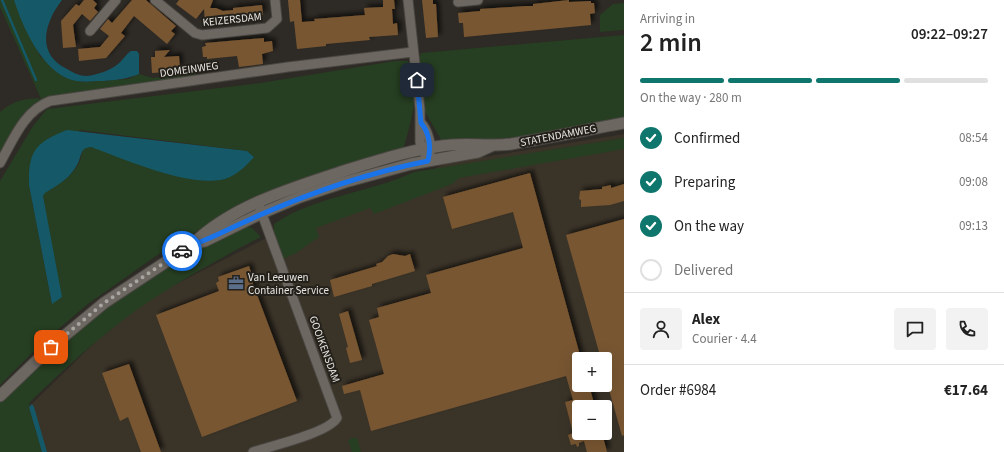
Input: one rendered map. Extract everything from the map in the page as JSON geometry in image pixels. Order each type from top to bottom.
[{"type":"main road","name":"STATENDAMWEG","points":[[0,396],[51,347],[98,308],[193,244],[204,232],[229,217],[258,203],[317,180],[383,159],[426,149],[476,144],[491,146],[512,144],[624,122]]},
{"type":"main road","name":"STATENDAMWEG","points":[[193,244],[205,241],[300,197],[345,182],[382,171],[478,152],[491,146]]},
{"type":"street","points":[[90,31],[116,0]]},
{"type":"street","name":"KEIZERSDAM","points":[[155,0],[195,33],[202,35],[267,28],[277,19],[275,0]]},
{"type":"street","points":[[408,0],[421,123],[426,128],[426,149],[428,161]]},
{"type":"street","points":[[458,2],[478,0]]},
{"type":"street","name":"DOMEINWEG","points":[[0,164],[28,115],[35,108],[50,101],[296,66],[413,52]]},
{"type":"street","name":"GOOIKENSDAM","points":[[253,452],[323,430],[334,423],[337,418],[258,203]]},
{"type":"shaded area","points":[[624,134],[624,452],[0,452],[0,435],[131,307],[278,232],[448,163]]},
{"type":"green space","points":[[0,0],[14,0],[40,56],[60,73],[83,82],[128,79],[139,74],[153,78],[195,72],[196,78],[41,100],[28,112],[0,158],[0,112],[9,105],[19,101],[41,99],[0,7]]},
{"type":"green space","points":[[624,3],[624,30],[600,32],[600,15],[613,4]]},
{"type":"green space","points":[[624,35],[624,118],[579,128],[534,135],[443,143],[424,110],[419,59],[421,53]]},
{"type":"green space","points":[[395,61],[408,61],[412,72],[415,94],[412,117],[403,150],[224,215],[156,256],[88,304],[42,343],[0,385],[0,181],[33,126],[47,109],[260,83]],"holes":[[[80,130],[247,151],[254,157],[86,147],[82,152],[80,161],[73,172],[59,184],[44,193],[43,196],[52,304],[29,185]]]},
{"type":"green space","points":[[624,138],[624,149],[459,178],[452,184],[374,214],[370,208],[316,228],[319,237],[296,253],[283,259],[274,236],[274,224],[307,207],[379,185],[414,172]]},
{"type":"green space","points":[[248,227],[252,228],[261,237],[198,271],[138,309],[82,354],[30,402],[29,407],[42,452],[0,452],[0,401],[74,331],[169,263],[225,232]]},
{"type":"green space","points":[[357,438],[361,452],[352,452],[348,440]]},
{"type":"water","points":[[14,0],[62,0],[51,18],[47,28],[46,38],[47,47],[51,55],[57,63],[67,69],[81,75],[95,75],[115,66],[131,51],[137,51],[139,54],[139,74],[117,80],[88,82],[72,80],[61,75],[52,68],[35,47],[28,35]]},
{"type":"water","points":[[67,130],[247,151],[254,157],[237,173],[230,177],[216,181],[181,177],[141,166],[91,147],[84,149],[81,153],[79,162],[70,174],[43,196],[62,297],[52,304],[29,185],[29,173],[32,156],[36,149],[56,134]]},
{"type":"water","points":[[32,404],[47,452],[42,452],[29,407]]},
{"type":"building","points":[[84,0],[93,0],[97,4],[94,8],[98,12],[90,21],[82,14],[73,25],[76,47],[63,48],[61,21],[76,4],[79,6]]},
{"type":"building","points":[[132,0],[146,0],[176,26],[171,31],[175,34],[167,44],[134,16],[121,33],[125,36],[106,58],[79,61],[78,49],[100,47],[109,36],[100,29],[108,19],[112,23]]},
{"type":"building","points":[[179,0],[213,0],[210,8],[216,8],[223,11],[233,10],[233,8],[262,5],[263,15],[234,19],[230,22],[205,23],[204,9],[196,19],[176,4]]},
{"type":"building","points":[[288,0],[300,0],[302,22],[315,21],[314,19],[365,15],[364,8],[383,7],[383,0],[394,0],[395,9],[392,9],[393,24],[397,23],[398,35],[369,37],[370,40],[326,44],[326,46],[297,49],[294,21],[290,22]]},
{"type":"building","points":[[422,0],[433,0],[433,4],[436,4],[438,37],[426,38]]},
{"type":"building","points":[[569,0],[569,2],[591,1],[591,3],[594,3],[595,13],[590,14],[591,25],[464,37],[463,23],[459,23],[458,13],[480,11],[480,9],[533,6],[533,4]]},
{"type":"building","points":[[264,38],[264,42],[272,41],[273,51],[262,54],[263,64],[239,67],[237,56],[207,59],[207,57],[203,57],[202,47],[206,46],[205,43]]},
{"type":"building","points":[[170,50],[164,57],[179,56],[180,68],[166,69],[167,72],[152,73],[151,57],[155,57],[155,51]]},
{"type":"building","points":[[530,173],[579,352],[572,352],[572,392],[591,392],[593,400],[573,400],[566,376],[371,431],[360,390],[344,394],[342,386],[384,374],[369,320],[379,317],[377,308],[431,293],[426,275],[523,248],[513,212],[452,229],[443,197]]},
{"type":"building","points":[[624,184],[624,201],[610,205],[581,207],[581,200],[579,199],[580,191],[602,189],[602,187],[611,185],[611,188]]},
{"type":"building","points":[[624,219],[624,435],[622,436],[610,392],[612,392],[612,352],[599,352],[566,235]]},
{"type":"building","points":[[393,254],[405,256],[410,254],[415,271],[334,297],[330,280],[377,266],[376,264],[382,262],[388,256]]},
{"type":"building","points":[[249,266],[252,275],[250,276],[297,401],[202,437],[156,315],[219,291],[216,283],[219,281],[218,277]]},
{"type":"building","points":[[348,311],[362,360],[350,363],[346,348],[348,347],[339,314]]},
{"type":"building","points":[[129,364],[161,452],[141,452],[128,417],[120,421],[102,373]]},
{"type":"building","points":[[572,400],[572,429],[565,402]]},
{"type":"building","points":[[572,433],[572,440],[604,440],[607,452],[587,452],[584,441],[579,443],[579,446],[577,447],[576,444],[571,445],[568,435]]},
{"type":"waterway","points":[[2,0],[36,80]]},
{"type":"way so far","points":[[51,347],[104,303],[182,251]]},
{"type":"place","name":"Van Leeuwen Container Service","points":[[236,283]]},
{"type":"route","points":[[182,251],[193,244],[205,241],[300,197],[382,171],[428,161],[431,148],[426,128],[421,123],[417,80]]}]
